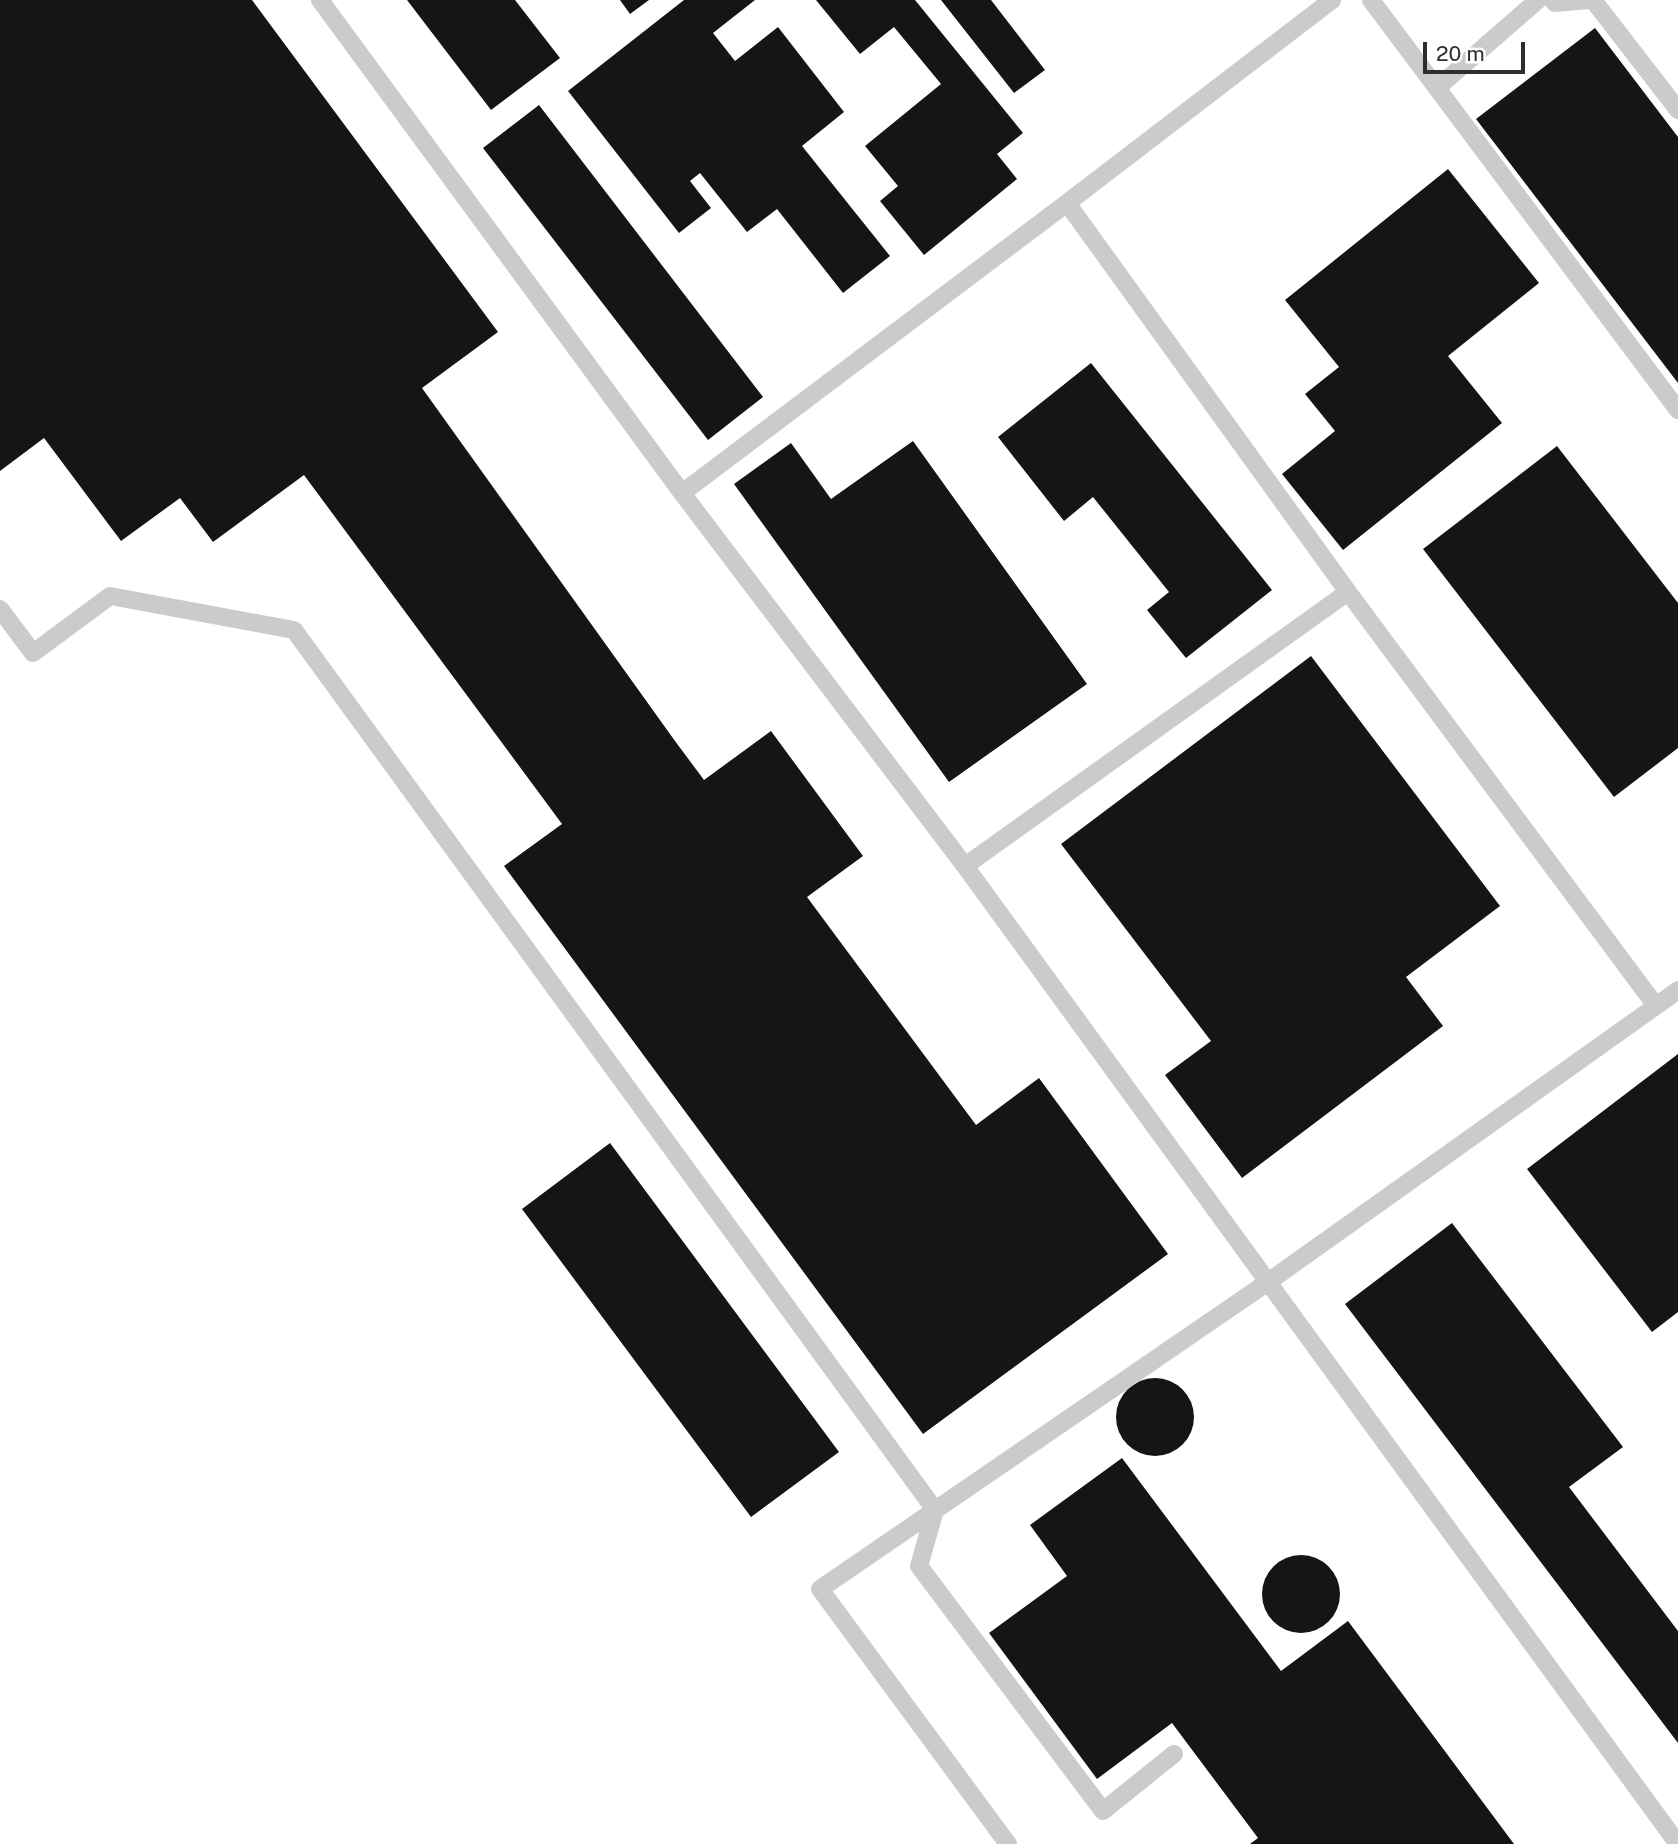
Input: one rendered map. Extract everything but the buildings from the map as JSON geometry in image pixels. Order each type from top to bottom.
[{"type":"lane","points":[[320,0],[682,493],[965,866],[1678,1844]]},
{"type":"lane","points":[[682,493],[1332,0]]},
{"type":"lane","points":[[1371,0],[1678,410]]},
{"type":"lane","points":[[1437,88],[1538,0]]},
{"type":"lane","points":[[1553,0],[1555,3],[1588,0]]},
{"type":"lane","points":[[1593,0],[1678,110]]},
{"type":"lane","points":[[1067,203],[1348,592],[1656,1006]]},
{"type":"lane","points":[[965,866],[1348,592]]},
{"type":"lane","points":[[0,609],[33,653],[110,596],[295,630],[935,1510]]},
{"type":"lane","points":[[1008,1844],[820,1589],[1268,1282],[1678,990]]},
{"type":"lane","points":[[935,1510],[919,1566],[1103,1811],[1174,1754]]}]
